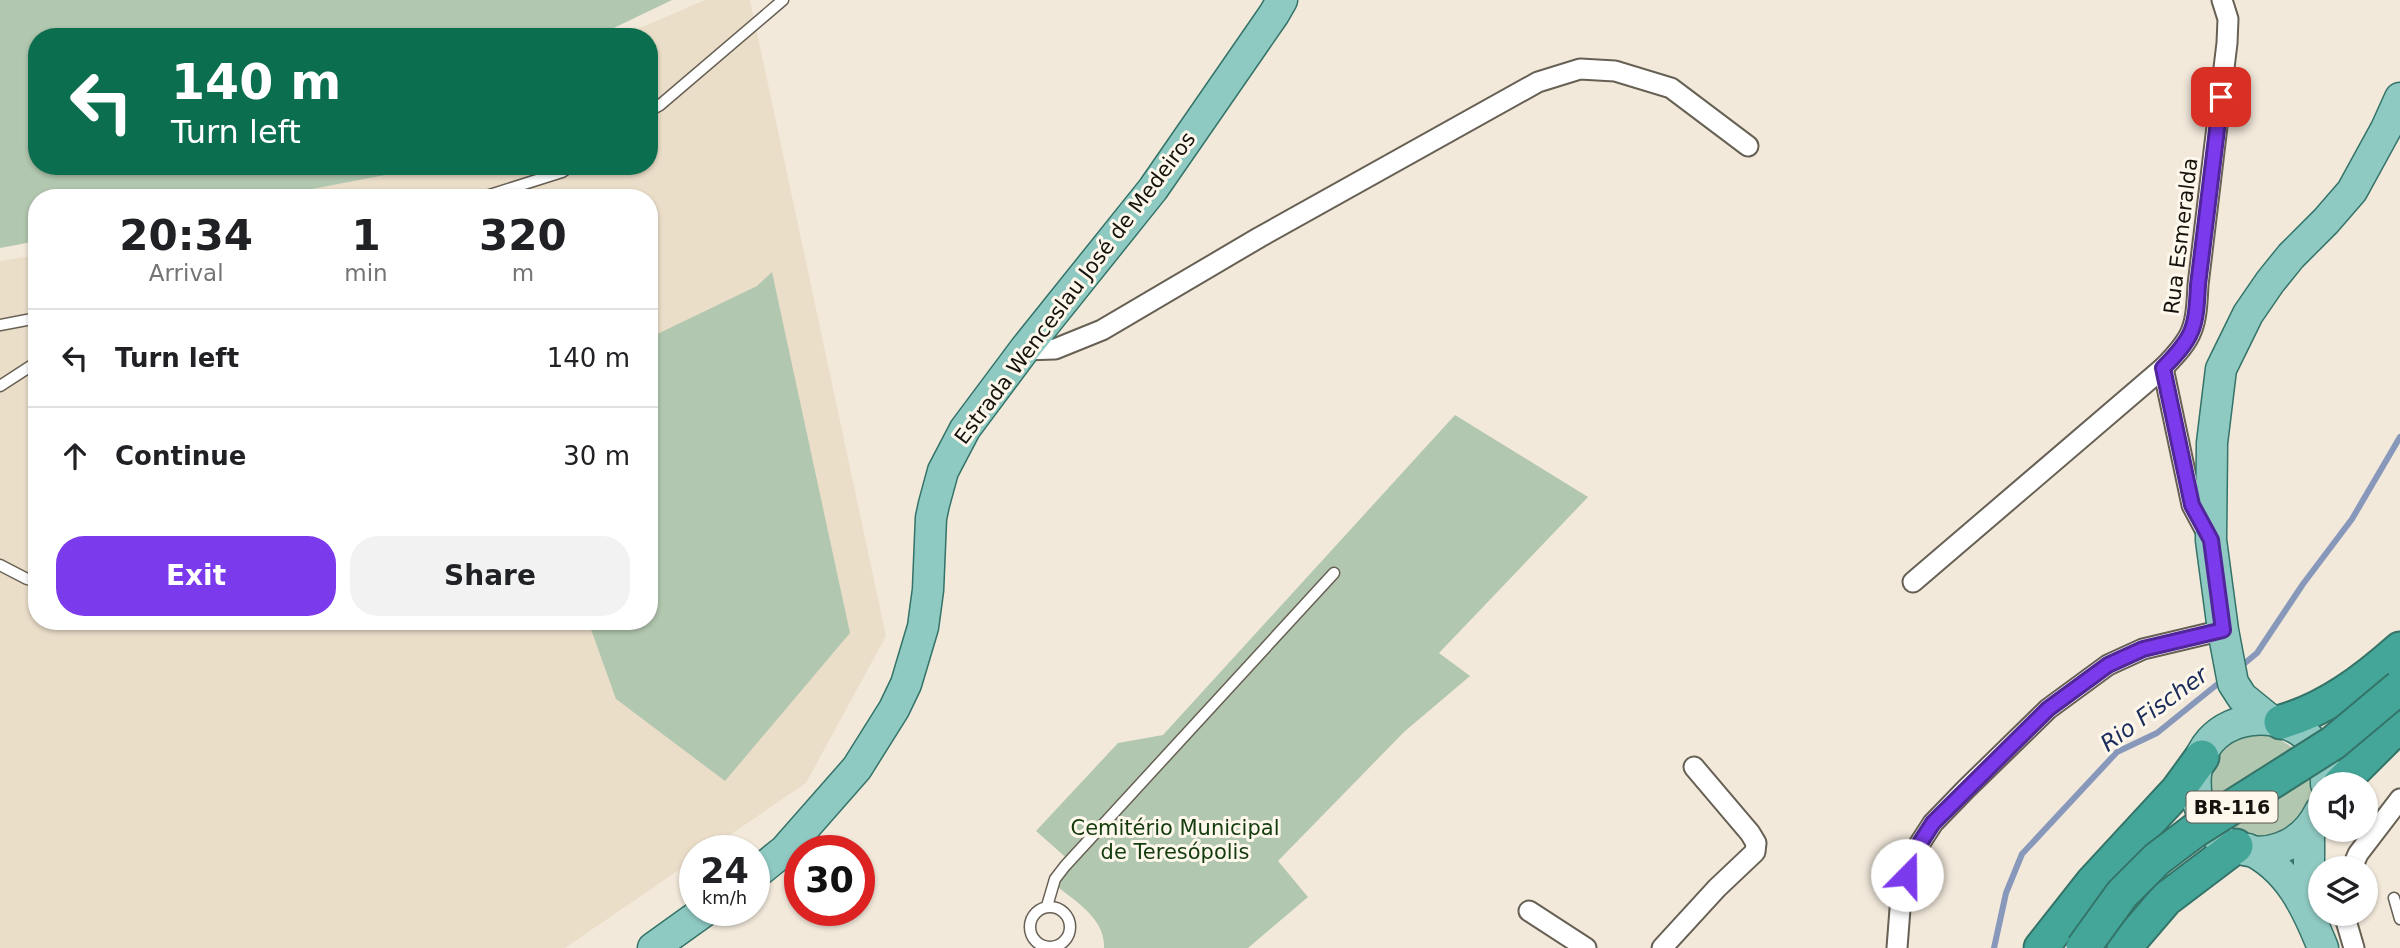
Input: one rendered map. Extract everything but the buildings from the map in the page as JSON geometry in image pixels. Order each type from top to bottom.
[{"type":"highway","points":[[2275,721],[2302,716],[2339,696],[2373,673],[2400,649]]},
{"type":"highway","name":"BR-116","points":[[2083,948],[2122,894],[2157,859],[2194,831],[2333,743],[2400,687]]},
{"type":"highway","points":[[2352,772],[2400,724]]},
{"type":"highway","points":[[2041,948],[2093,882],[2178,790],[2207,748]]},
{"type":"highway","points":[[2124,948],[2166,899],[2242,848]]},
{"type":"main road","name":"Estrada Wenceslau José de Medeiros","points":[[770,862],[785,850],[857,768],[894,709],[906,684],[923,627],[928,590],[931,518],[943,471],[965,429],[1024,350],[1153,189],[1282,0]]},
{"type":"main road","points":[[2325,772],[2316,749],[2304,734],[2275,721],[2242,697],[2229,660],[2211,540],[2213,443],[2221,369],[2248,314],[2266,288],[2291,256],[2352,191],[2400,98]]},
{"type":"main road","points":[[2229,660],[2225,698],[2197,783],[2200,809],[2216,834],[2226,843],[2266,857],[2290,883],[2308,910]]},
{"type":"main road","points":[[2207,748],[2231,725],[2248,720],[2275,721]]},
{"type":"main road","points":[[2242,848],[2262,852],[2286,847],[2308,827]]},
{"type":"main road","points":[[653,948],[684,926]]},
{"type":"main road","points":[[2314,926],[2323,948]]},
{"type":"street","name":"Rua Esmeralda","points":[[2163,368],[2182,349],[2192,333],[2196,316],[2227,43],[2228,19],[2222,0]]},
{"type":"street","points":[[1024,350],[1055,349],[1102,330],[1260,237],[1538,82],[1580,69],[1615,71],[1671,88],[1748,146]]},
{"type":"street","points":[[1913,582],[2163,368],[2192,505],[2211,540]]},
{"type":"street","points":[[1897,948],[1901,896],[1913,854],[1933,823],[2048,709],[2108,665],[2143,649],[2229,660]]},
{"type":"street","points":[[1662,948],[1717,888],[1755,852],[1756,844],[1751,833],[1694,767]]},
{"type":"street","points":[[2357,856],[2400,799]]},
{"type":"street","points":[[1530,911],[1586,948]]},
{"type":"street","points":[[2348,926],[2354,948]]},
{"type":"lane","points":[[658,106],[783,0]]},
{"type":"lane","points":[[508,189],[553,175]]},
{"type":"lane","points":[[0,325],[28,320]]},
{"type":"lane","points":[[0,386],[28,368]]},
{"type":"lane","points":[[0,565],[28,579]]},
{"type":"lane","points":[[1047,906],[1055,879],[1066,866],[1334,573]]},
{"type":"lane","points":[[2394,898],[2400,919]]},
{"type":"lane","points":[[1047,906],[1059,908],[1068,916],[1071,928],[1068,939],[1058,946],[1046,948],[1033,945],[1030,921],[1037,911],[1047,906]]},
{"type":"shaded area","points":[[705,0],[750,0],[886,636],[806,783],[730,835],[679,835],[679,870],[565,948],[0,948],[0,261],[28,256],[28,630],[658,630],[658,189],[262,189],[294,175],[658,175],[658,28],[640,28]]},
{"type":"green space","points":[[0,0],[672,0],[614,28],[28,28],[28,175],[385,175],[312,189],[28,189],[28,243],[0,248]]},
{"type":"green space","points":[[772,272],[850,633],[725,781],[616,699],[591,630],[658,630],[658,334],[757,286]]},
{"type":"green space","name":"Cemitério Municipal de Teresópolis","points":[[1455,415],[1588,497],[1439,653],[1470,676],[1404,732],[1278,861],[1308,897],[1248,948],[1104,948],[1100,928],[1094,919],[1053,883],[1071,862],[1036,831],[1118,743],[1163,735]]},
{"type":"green space","points":[[2256,734],[2275,736],[2296,750],[2209,806],[2214,760],[2236,739]]},
{"type":"green space","points":[[2308,772],[2308,807],[2284,833],[2256,840],[2223,826]]},
{"type":"waterway","name":"Rio Fischer","points":[[2239,668],[2257,653],[2303,584],[2352,519],[2400,437]]},
{"type":"waterway","name":"Rio Fischer","points":[[1994,948],[2006,893],[2022,854],[2117,752],[2157,733],[2225,678]]},
{"type":"route","points":[[1907,875],[1913,854],[1933,823],[2048,709],[2108,665],[2143,649],[2223,630],[2211,540],[2192,505],[2163,368],[2182,349],[2192,333],[2196,316],[2221,97]]}]
